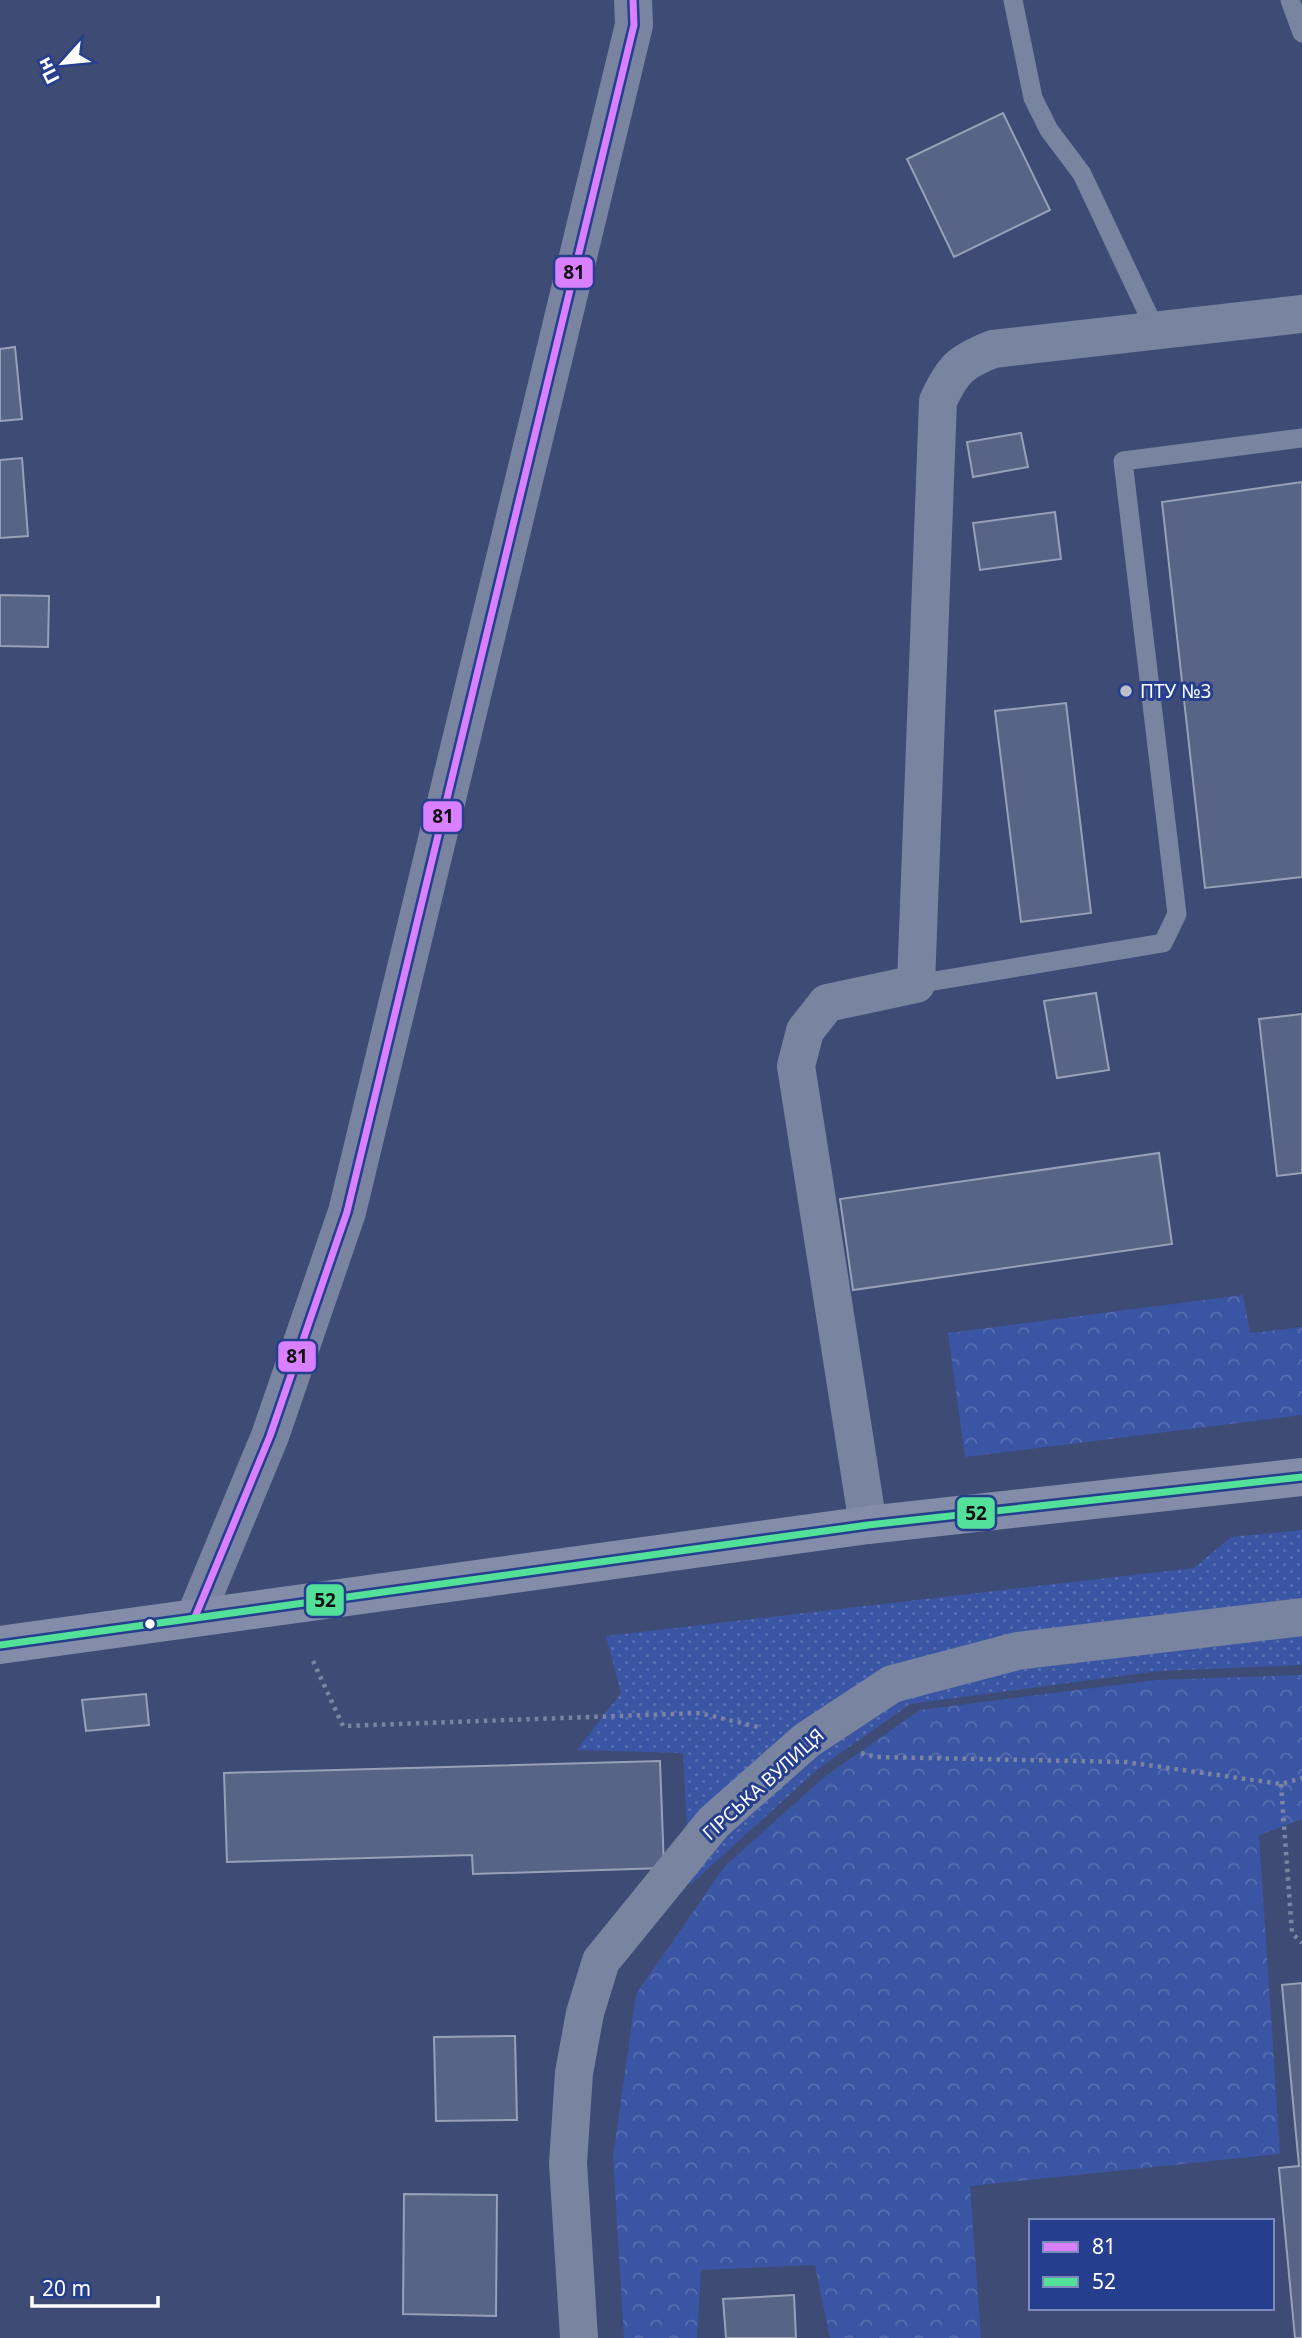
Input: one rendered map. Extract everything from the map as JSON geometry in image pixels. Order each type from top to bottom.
[{"type":"main road","points":[[0,1645],[868,1525],[1302,1477]]},
{"type":"street","points":[[195,1617],[270,1436],[347,1212],[631,38],[634,25],[633,0]]},
{"type":"street","points":[[868,1525],[796,1066],[805,1031],[827,1003],[916,984],[938,401],[948,378],[967,360],[993,349],[1302,314]]},
{"type":"street","name":"ГІРСЬКА ВУЛИЦЯ","points":[[579,2338],[568,2163],[574,2073],[585,2013],[601,1962],[714,1822],[807,1740],[891,1684],[1017,1651],[1302,1617]]},
{"type":"lane","points":[[1013,0],[1033,99],[1049,130],[1082,174],[1156,331]]},
{"type":"lane","points":[[1290,0],[1302,33]]},
{"type":"lane","points":[[916,984],[1163,943],[1177,915],[1123,461],[1302,438]]},
{"type":"path","points":[[1281,1784],[1292,1933],[1302,1943]]},
{"type":"green space","points":[[1243,1295],[1250,1333],[1302,1327],[1302,1415],[965,1457],[948,1333]]},
{"type":"green space","points":[[1302,1530],[1302,1665],[1159,1671],[910,1704],[818,1769],[690,1885],[683,1753],[577,1750],[621,1693],[606,1636],[1194,1568],[1231,1537]]},
{"type":"green space","points":[[1302,1675],[1302,1819],[1259,1835],[1280,2154],[970,2186],[981,2338],[830,2338],[815,2265],[701,2270],[697,2338],[624,2338],[613,2157],[636,1994],[725,1866],[823,1778],[920,1710],[1156,1680]]},
{"type":"building","points":[[1003,113],[1050,210],[954,257],[907,159]]},
{"type":"building","points":[[15,347],[22,419],[0,421],[0,349]]},
{"type":"building","points":[[1021,433],[1028,467],[973,477],[967,442]]},
{"type":"building","points":[[22,458],[28,536],[0,538],[0,460]]},
{"type":"building","points":[[1302,482],[1302,877],[1205,888],[1162,502]]},
{"type":"building","points":[[1055,512],[1061,559],[980,570],[973,523]]},
{"type":"building","points":[[0,595],[49,596],[48,647],[0,646]]},
{"type":"building","points":[[1066,703],[1091,913],[1021,922],[995,711]]},
{"type":"building","points":[[1096,993],[1109,1070],[1057,1078],[1044,1001]]},
{"type":"building","points":[[1302,1014],[1302,1173],[1277,1176],[1259,1019]]},
{"type":"building","points":[[1159,1153],[1172,1244],[853,1290],[840,1199]]},
{"type":"building","points":[[146,1694],[149,1725],[86,1731],[82,1700]]},
{"type":"building","points":[[660,1761],[664,1868],[473,1874],[472,1855],[227,1862],[224,1773]]},
{"type":"building","points":[[1302,1983],[1302,2338],[1295,2338],[1279,2168],[1299,2166],[1282,1985]]},
{"type":"building","points":[[515,2036],[517,2120],[436,2121],[434,2037]]},
{"type":"building","points":[[404,2194],[497,2195],[496,2316],[403,2314]]},
{"type":"building","points":[[794,2295],[796,2338],[726,2338],[723,2299]]},
{"type":"transit line","name":"81","points":[[195,1617],[270,1436],[347,1212],[634,25],[633,0]]},
{"type":"transit line","name":"52","points":[[0,1645],[868,1525],[1302,1477]]},
{"type":"place","name":"ПТУ №3","points":[[1126,691]]}]
